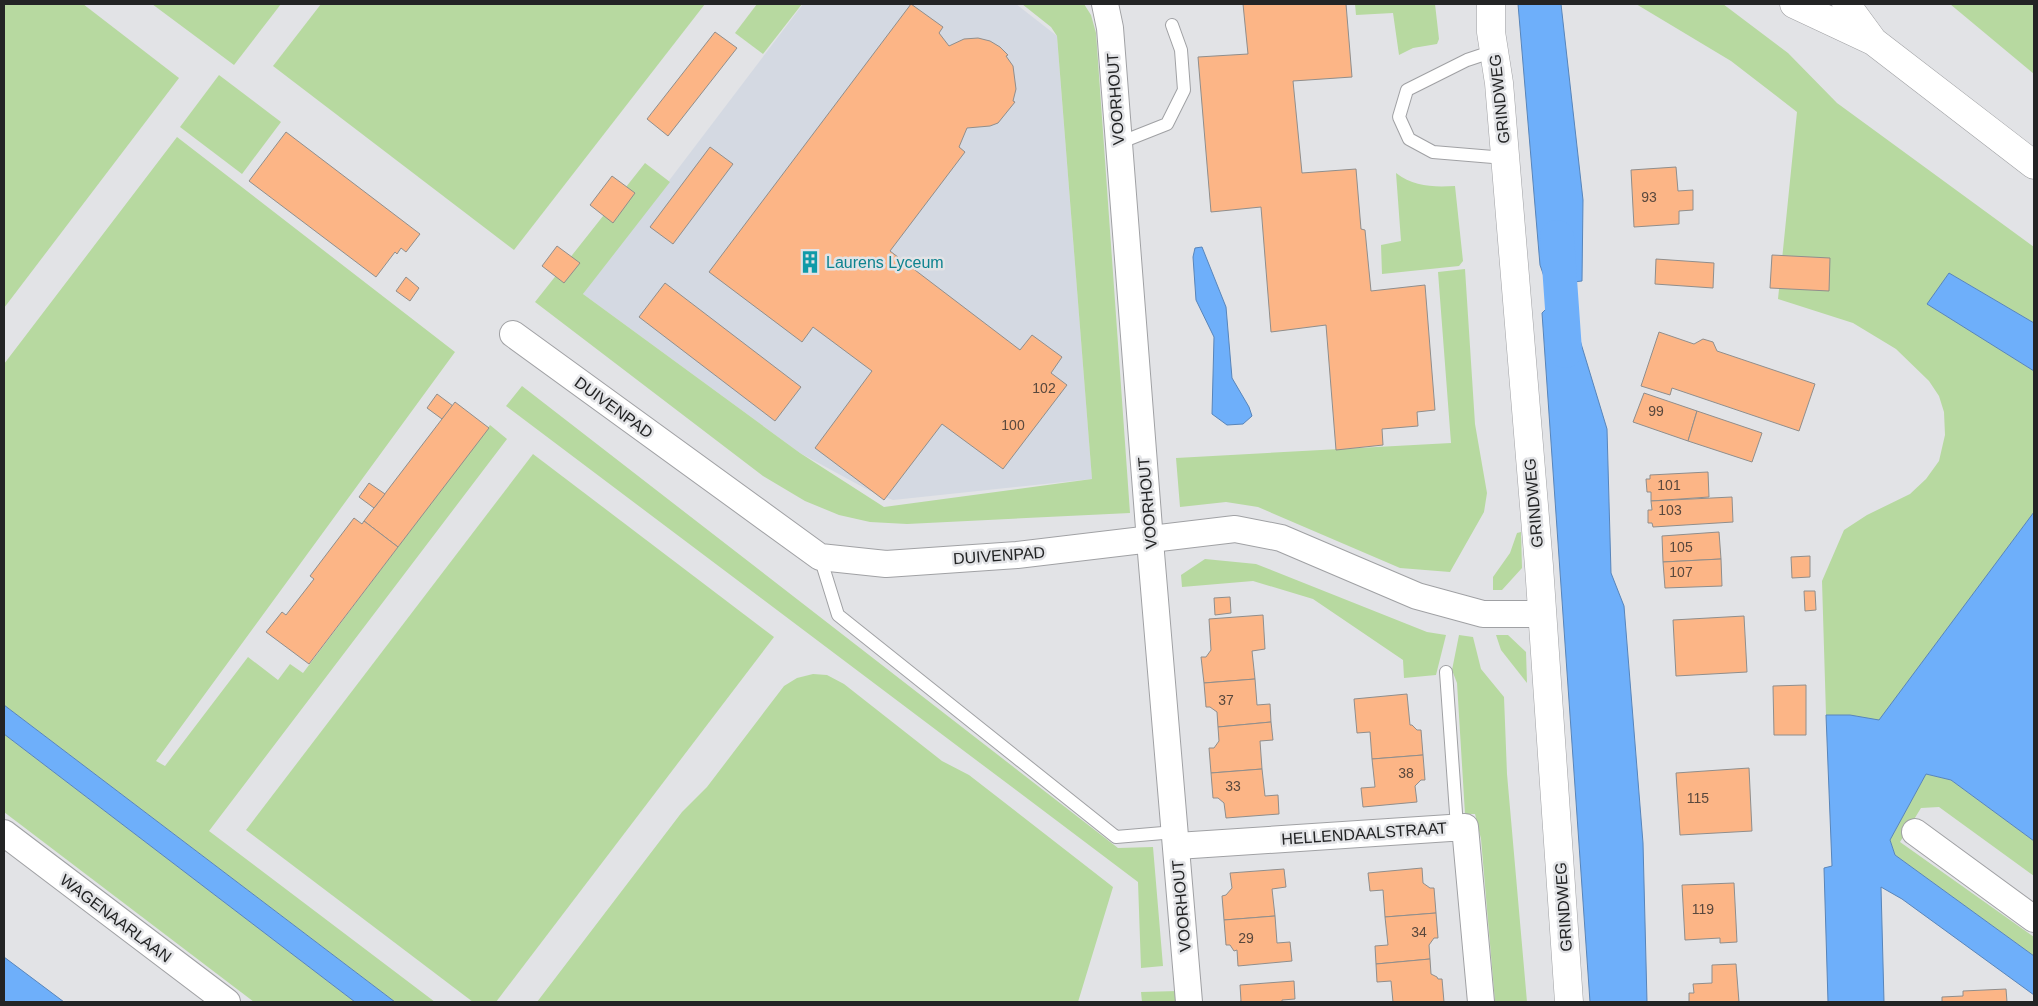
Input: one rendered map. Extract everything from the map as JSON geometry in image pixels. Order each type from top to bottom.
[{"type":"street","name":"VOORHOUT","points":[[1105,4],[1110,28],[1150,541],[1189,1002]]},
{"type":"street","name":"GRINDWEG","points":[[1491,4],[1542,614],[1569,1002]]},
{"type":"street","points":[[1794,4],[1873,41],[2034,164]]},
{"type":"street","points":[[1846,4],[1873,41]]},
{"type":"street","name":"DUIVENPAD","points":[[513,334],[820,557],[886,564],[1017,555],[1150,541],[1235,529],[1281,538],[1417,596],[1483,614],[1542,614]]},
{"type":"street","name":"HELLENDAALSTRAAT","points":[[1176,839],[1465,827],[1481,1002]]},
{"type":"street","points":[[1915,832],[2034,919]]},
{"type":"street","name":"WAGENAARLAAN","points":[[4,833],[227,1002]]},
{"type":"lane","points":[[1119,143],[1167,124],[1184,90],[1181,50],[1172,24]]},
{"type":"lane","points":[[1494,51],[1467,60],[1407,90],[1399,117],[1409,139],[1433,152],[1505,158]]},
{"type":"lane","points":[[820,557],[838,616],[1116,836],[1176,839]]},
{"type":"lane","points":[[1446,672],[1458,827]]},
{"type":"shaded area","points":[[803,4],[1016,4],[1057,36],[1092,479],[893,500],[870,491],[800,453],[583,294]]},
{"type":"green space","points":[[4,4],[83,4],[179,78],[4,308]]},
{"type":"green space","points":[[152,4],[281,4],[234,65]]},
{"type":"green space","points":[[321,4],[705,4],[514,250],[273,66]]},
{"type":"green space","points":[[757,4],[802,4],[763,54],[735,33]]},
{"type":"green space","points":[[1022,4],[1084,4],[1091,15],[1096,33],[1130,513],[907,524],[870,522],[839,515],[805,501],[763,476],[535,302],[645,163],[670,182],[583,294],[800,453],[884,507],[1092,479],[1057,36],[1051,27]]},
{"type":"green space","points":[[1355,4],[1435,4],[1439,39],[1437,44],[1413,48],[1399,55],[1393,13],[1356,15]]},
{"type":"green space","points":[[1636,4],[1723,4],[1788,53],[1837,103],[2034,247],[2034,323],[1949,273],[1928,304],[2034,371],[2034,512],[1879,721],[1850,715],[1826,715],[1822,581],[1844,530],[1867,515],[1910,494],[1926,479],[1939,461],[1945,435],[1944,412],[1939,396],[1929,381],[1896,349],[1853,323],[1778,299],[1797,112],[1731,61]]},
{"type":"green space","points":[[1950,4],[2034,4],[2034,74]]},
{"type":"green space","points":[[219,75],[281,122],[242,174],[180,127]]},
{"type":"green space","points":[[177,137],[455,352],[156,761],[165,766],[248,657],[278,680],[290,664],[303,673],[490,425],[507,439],[209,831],[435,1002],[395,1002],[4,705],[4,364]]},
{"type":"green space","points":[[1396,173],[1417,184],[1455,186],[1463,261],[1459,266],[1382,274],[1381,245],[1401,241]]},
{"type":"green space","points":[[1465,269],[1475,424],[1487,493],[1484,512],[1450,572],[1400,568],[1258,507],[1226,502],[1180,507],[1176,458],[1451,443],[1438,272]]},
{"type":"green space","points":[[522,386],[1118,848],[1153,847],[1163,966],[1141,968],[1138,882],[506,406]]},
{"type":"green space","points":[[533,454],[774,637],[496,1002],[473,1002],[246,830]]},
{"type":"green space","points":[[1521,532],[1522,568],[1502,590],[1493,590],[1493,577],[1510,553],[1517,533]]},
{"type":"green space","points":[[1205,559],[1256,564],[1427,632],[1446,635],[1436,675],[1404,678],[1403,660],[1313,599],[1253,581],[1182,587],[1181,575]]},
{"type":"green space","points":[[1459,635],[1473,637],[1481,669],[1504,697],[1507,774],[1527,1002],[1495,1002],[1481,839],[1475,814],[1465,814],[1457,683],[1452,670]]},
{"type":"green space","points":[[1496,635],[1508,635],[1526,652],[1527,683],[1501,650]]},
{"type":"green space","points":[[813,674],[827,675],[844,684],[942,761],[969,775],[1113,887],[1078,1002],[537,1002],[682,812],[707,787],[784,686],[797,678]]},
{"type":"green space","points":[[4,734],[355,1002],[254,1002],[4,812]]},
{"type":"green space","points":[[1926,774],[1951,780],[2034,841],[2034,876],[1939,807],[1921,808],[1900,842],[2034,937],[2034,956],[1895,855],[1890,840]]},
{"type":"green space","points":[[1178,991],[1179,1002],[1142,1002],[1141,992]]},
{"type":"water","points":[[1518,4],[1561,4],[1583,200],[1582,281],[1547,285],[1540,265]]},
{"type":"water","points":[[1202,247],[1226,307],[1232,378],[1249,407],[1252,416],[1243,424],[1227,425],[1212,414],[1214,337],[1196,300],[1193,257],[1195,248]]},
{"type":"water","points":[[1949,273],[2034,323],[2034,371],[1927,304]]},
{"type":"water","points":[[1569,304],[1607,429],[1611,573],[1624,606],[1643,843],[1647,1002],[1590,1002],[1542,313],[1549,306]]},
{"type":"water","points":[[2034,512],[2034,841],[1951,780],[1926,774],[1890,840],[1895,855],[2034,956],[2034,995],[1902,899],[1881,887],[1884,1002],[1828,1002],[1824,868],[1832,866],[1826,715],[1850,715],[1879,720]]},
{"type":"water","points":[[4,705],[395,1002],[355,1002],[4,734]]},
{"type":"water","points":[[4,957],[64,1002],[4,1002]]},
{"type":"building","name":"Laurens Lyceum","points":[[911,4],[943,27],[939,33],[949,46],[964,39],[978,38],[990,41],[1000,47],[1008,55],[1006,56],[1013,66],[1016,89],[1013,101],[1015,102],[998,123],[990,126],[967,128],[959,147],[965,152],[890,251],[1020,350],[1032,335],[1062,357],[1051,373],[1067,385],[1003,469],[942,424],[884,500],[815,448],[872,371],[813,327],[802,342],[709,272]]},
{"type":"building","points":[[1243,4],[1346,4],[1352,77],[1293,81],[1302,173],[1356,169],[1361,229],[1365,230],[1371,291],[1425,285],[1435,410],[1417,412],[1418,426],[1382,429],[1383,445],[1336,450],[1326,325],[1271,332],[1261,207],[1211,212],[1198,57],[1248,54]]},
{"type":"building","points":[[715,32],[737,48],[668,136],[647,119]]},
{"type":"building","points":[[286,132],[420,234],[406,252],[401,248],[397,254],[395,252],[376,277],[249,181]]},
{"type":"building","points":[[710,147],[733,164],[673,244],[650,227]]},
{"type":"building","points":[[1676,167],[1678,191],[1693,190],[1693,210],[1679,211],[1679,224],[1634,227],[1631,170]]},
{"type":"building","points":[[612,176],[635,193],[613,223],[590,205]]},
{"type":"building","points":[[557,246],[580,263],[564,283],[542,266]]},
{"type":"building","points":[[1772,255],[1830,258],[1829,291],[1770,288]]},
{"type":"building","points":[[1656,259],[1714,263],[1713,288],[1655,284]]},
{"type":"building","points":[[406,277],[419,288],[410,301],[396,291]]},
{"type":"building","points":[[665,283],[801,387],[775,421],[639,317]]},
{"type":"building","points":[[1659,332],[1694,344],[1703,339],[1713,342],[1717,351],[1815,384],[1799,431],[1672,388],[1670,395],[1641,386]]},
{"type":"building","points":[[1644,393],[1697,411],[1688,441],[1633,422]]},
{"type":"building","points":[[437,394],[453,406],[442,419],[427,408]]},
{"type":"building","points":[[455,402],[489,428],[398,547],[364,521]]},
{"type":"building","points":[[1697,411],[1762,433],[1752,462],[1688,441]]},
{"type":"building","points":[[1708,472],[1709,497],[1651,501],[1651,492],[1647,492],[1646,479],[1650,479],[1650,475]]},
{"type":"building","points":[[369,483],[385,494],[374,508],[359,497]]},
{"type":"building","points":[[1732,497],[1733,522],[1653,527],[1652,523],[1648,523],[1648,510],[1652,510],[1651,501]]},
{"type":"building","points":[[354,518],[362,524],[364,521],[398,547],[309,664],[266,632],[282,612],[286,615],[314,579],[310,576]]},
{"type":"building","points":[[1719,532],[1721,559],[1663,562],[1662,536]]},
{"type":"building","points":[[1810,556],[1810,577],[1792,578],[1791,557]]},
{"type":"building","points":[[1721,559],[1722,586],[1665,588],[1663,562]]},
{"type":"building","points":[[1804,591],[1815,591],[1816,610],[1805,611]]},
{"type":"building","points":[[1230,597],[1231,613],[1215,615],[1214,598]]},
{"type":"building","points":[[1263,615],[1265,649],[1252,651],[1255,679],[1204,683],[1201,657],[1206,657],[1211,650],[1209,619]]},
{"type":"building","points":[[1744,616],[1747,672],[1676,676],[1673,620]]},
{"type":"building","points":[[1255,679],[1257,705],[1270,704],[1271,722],[1218,727],[1217,712],[1210,707],[1206,707],[1204,683]]},
{"type":"building","points":[[1806,685],[1806,735],[1774,735],[1773,686]]},
{"type":"building","points":[[1407,694],[1410,725],[1417,730],[1421,730],[1423,755],[1372,759],[1370,732],[1357,733],[1354,699]]},
{"type":"building","points":[[1271,722],[1273,740],[1260,741],[1262,769],[1211,773],[1209,748],[1214,748],[1219,741],[1218,727]]},
{"type":"building","points":[[1423,755],[1425,780],[1421,780],[1415,786],[1417,802],[1363,807],[1361,788],[1375,787],[1372,759]]},
{"type":"building","points":[[1749,768],[1752,831],[1680,835],[1676,773]]},
{"type":"building","points":[[1262,769],[1265,796],[1278,795],[1279,814],[1226,818],[1224,803],[1218,798],[1213,798],[1211,773]]},
{"type":"building","points":[[1422,868],[1423,883],[1430,888],[1434,888],[1436,913],[1385,917],[1383,890],[1370,891],[1368,873]]},
{"type":"building","points":[[1284,869],[1286,887],[1272,889],[1275,916],[1224,920],[1222,896],[1226,895],[1232,888],[1230,873]]},
{"type":"building","points":[[1734,883],[1737,942],[1720,943],[1720,938],[1685,940],[1682,885]]},
{"type":"building","points":[[1436,913],[1438,938],[1434,938],[1429,945],[1430,959],[1376,964],[1375,946],[1388,945],[1385,917]]},
{"type":"building","points":[[1275,916],[1277,943],[1290,942],[1292,961],[1238,966],[1237,950],[1234,951],[1230,945],[1226,945],[1224,920]]},
{"type":"building","points":[[1430,959],[1431,974],[1438,979],[1442,979],[1444,1002],[1393,1002],[1391,981],[1377,982],[1376,964]]},
{"type":"building","points":[[1736,964],[1739,1002],[1689,1002],[1689,993],[1694,993],[1693,984],[1712,983],[1712,965]]},
{"type":"building","points":[[1294,981],[1295,999],[1282,1000],[1282,1002],[1238,1002],[1241,1001],[1240,985]]},
{"type":"building","points":[[2006,989],[2007,1002],[1942,1002],[1942,997],[1963,996],[1963,991]]},
{"type":"waterway","points":[[1557,237],[1565,351]]},
{"type":"place","name":"Laurens Lyceum","points":[[810,262]]}]
